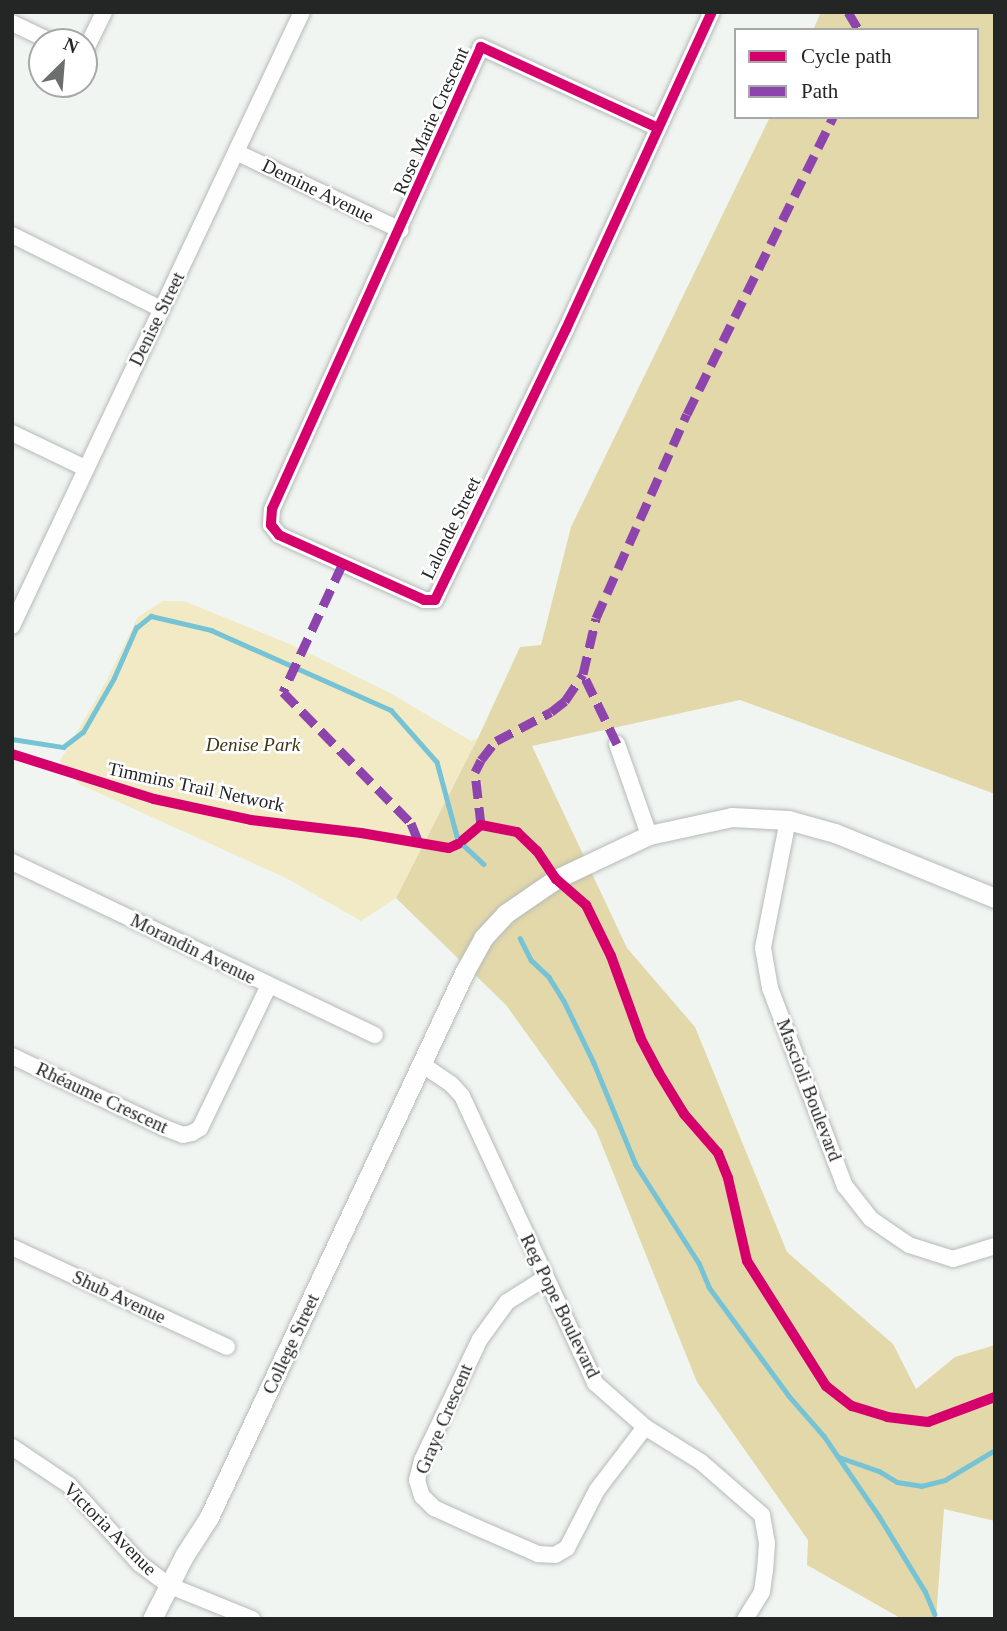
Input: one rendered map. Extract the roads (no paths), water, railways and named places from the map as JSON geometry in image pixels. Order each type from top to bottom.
[{"type":"street","points":[[96,28],[104,12]]},
{"type":"street","name":"Denise Street","points":[[12,626],[302,12]]},
{"type":"street","name":"Lalonde Street","points":[[400,230],[272,509],[271,525],[292,544],[430,601],[445,581],[712,12]]},
{"type":"street","points":[[12,23],[28,31]]},
{"type":"street","name":"Rose Marie Crescent","points":[[400,230],[481,47],[658,128]]},
{"type":"street","name":"Demine Avenue","points":[[236,152],[400,230]]},
{"type":"street","points":[[12,235],[161,309]]},
{"type":"street","points":[[12,433],[85,468]]},
{"type":"street","points":[[617,744],[649,835]]},
{"type":"street","name":"College Street","points":[[152,1619],[209,1517],[465,971],[483,938],[505,914],[556,879],[649,835],[732,817],[788,820],[835,833],[995,898]]},
{"type":"street","name":"Mascioli Boulevard","points":[[788,820],[763,947],[770,988],[845,1186],[871,1219],[909,1245],[953,1259],[995,1246]]},
{"type":"street","name":"Morandin Avenue","points":[[12,862],[374,1035]]},
{"type":"street","name":"Rhéaume Crescent","points":[[12,1056],[165,1128],[183,1135],[192,1133],[200,1128],[269,985]]},
{"type":"street","name":"Reg Pope Boulevard","points":[[423,1065],[451,1084],[462,1096],[595,1382],[645,1427],[701,1462],[762,1515],[767,1543],[762,1592],[745,1619]]},
{"type":"street","name":"Shub Avenue","points":[[12,1247],[227,1347]]},
{"type":"street","name":"Graye Crescent","points":[[545,1278],[507,1302],[480,1339],[422,1460],[417,1480],[422,1496],[434,1508],[476,1527],[538,1554],[555,1555],[567,1548],[597,1490],[645,1427]]},
{"type":"street","name":"Victoria Avenue","points":[[12,1447],[69,1485],[139,1563],[169,1585],[251,1619]]},
{"type":"waterway","points":[[12,739],[63,747],[83,732],[114,678],[136,628],[151,616],[211,630],[391,710],[437,762],[458,840],[484,864]]},
{"type":"waterway","points":[[520,938],[531,960],[549,977],[564,1001],[594,1063],[636,1165],[699,1263],[709,1287],[789,1396],[824,1436],[879,1516],[925,1591],[935,1614]]},
{"type":"waterway","points":[[839,1457],[879,1471],[897,1482],[921,1486],[945,1480],[995,1450]]},
{"type":"park label","name":"Denise Park","points":[[253,745]]}]
